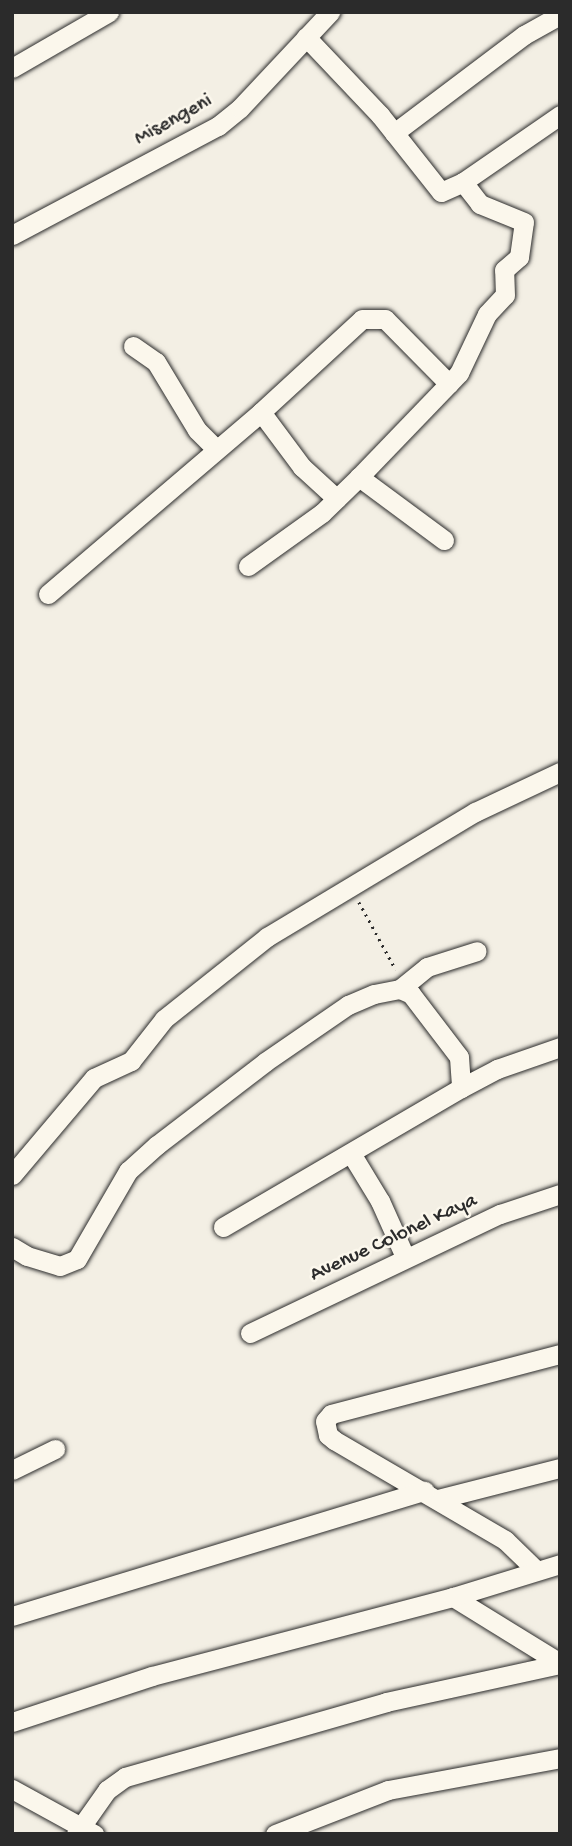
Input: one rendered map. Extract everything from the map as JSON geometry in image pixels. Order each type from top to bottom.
[{"type":"street","points":[[12,68],[109,12]]},
{"type":"street","name":"Misengeni","points":[[12,235],[218,126],[240,108],[330,12]]},
{"type":"street","points":[[524,36],[530,12]]},
{"type":"street","points":[[394,133],[524,36],[560,15]]},
{"type":"street","points":[[306,37],[394,133],[441,192],[463,182],[560,115]]},
{"type":"street","points":[[248,566],[337,499],[449,384],[469,359],[487,314],[505,295],[504,270],[519,257],[524,225],[480,204],[463,182]]},
{"type":"street","points":[[48,594],[261,412],[362,319],[375,316],[398,330],[449,384]]},
{"type":"street","points":[[133,346],[156,362],[197,429],[216,449]]},
{"type":"street","points":[[261,412],[293,456],[337,499]]},
{"type":"street","points":[[359,477],[444,540]]},
{"type":"street","points":[[12,1175],[94,1078],[131,1061],[164,1019],[267,937],[475,812],[560,772]]},
{"type":"street","points":[[12,1247],[27,1256],[60,1266],[77,1259],[128,1171],[200,1108],[348,1005],[400,989],[427,967],[477,951]]},
{"type":"street","points":[[400,989],[411,994],[431,1025],[451,1042],[463,1064],[461,1088]]},
{"type":"street","points":[[223,1227],[352,1155],[461,1088],[497,1069],[560,1047]]},
{"type":"street","points":[[352,1155],[380,1201],[405,1257]]},
{"type":"street","name":"Avenue Colonel Kaya","points":[[250,1333],[500,1214],[560,1194]]},
{"type":"street","points":[[536,1570],[505,1540],[334,1440],[328,1435],[325,1421],[331,1414],[560,1354]]},
{"type":"street","points":[[12,1470],[55,1449]]},
{"type":"street","points":[[12,1616],[431,1495],[560,1468]]},
{"type":"street","points":[[12,1722],[152,1676],[453,1597],[560,1564]]},
{"type":"street","points":[[453,1597],[560,1664]]},
{"type":"street","points":[[12,1789],[84,1831],[107,1790],[125,1777],[155,1766],[272,1738],[386,1702],[560,1664]]},
{"type":"street","points":[[275,1834],[388,1790],[560,1758]]},
{"type":"path","points":[[351,887],[399,974],[400,989]]}]
